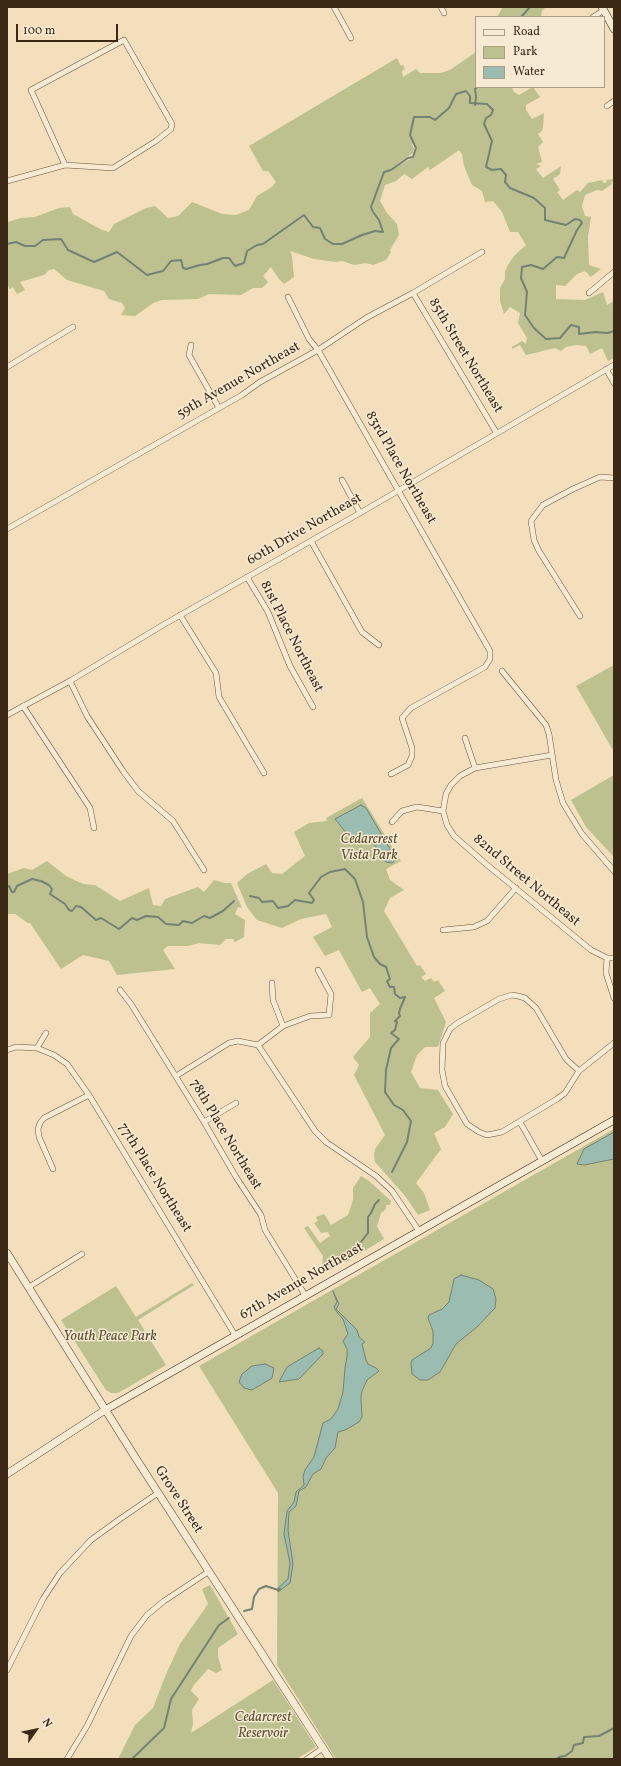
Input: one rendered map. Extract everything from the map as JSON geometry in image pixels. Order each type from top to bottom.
[{"type":"main road","points":[[603,9],[614,29]]},
{"type":"main road","name":"67th Avenue Northeast","points":[[7,1474],[105,1410],[614,1120]]},
{"type":"main road","name":"Grove Street","points":[[7,1253],[158,1494],[330,1759]]},
{"type":"street","points":[[334,7],[350,38]]},
{"type":"street","points":[[441,7],[444,13]]},
{"type":"street","points":[[594,16],[603,9]]},
{"type":"street","points":[[7,181],[65,165],[113,168],[156,141],[171,129],[172,124],[124,40],[31,90],[65,165]]},
{"type":"street","points":[[607,106],[614,101]]},
{"type":"street","name":"59th Avenue Northeast","points":[[7,529],[242,395],[260,382],[318,350],[366,318],[413,293],[482,252]]},
{"type":"street","points":[[589,293],[614,272]]},
{"type":"street","name":"85th Street Northeast","points":[[413,293],[496,432]]},
{"type":"street","name":"83rd Place Northeast","points":[[288,297],[309,339],[318,350],[490,651],[490,659],[485,667],[412,708],[402,718],[412,748],[412,756],[408,765],[391,774]]},
{"type":"street","points":[[7,367],[73,327]]},
{"type":"street","points":[[191,345],[189,354],[219,408]]},
{"type":"street","name":"60th Drive Northeast","points":[[7,715],[70,681],[180,615],[360,513],[496,432],[614,365]]},
{"type":"street","points":[[606,370],[614,384]]},
{"type":"street","points":[[580,616],[539,551],[534,540],[531,521],[543,505],[573,489],[600,477],[614,478]]},
{"type":"street","points":[[342,480],[360,513]]},
{"type":"street","points":[[311,541],[362,632],[379,645]]},
{"type":"street","name":"81st Place Northeast","points":[[247,578],[268,612],[290,666],[313,707]]},
{"type":"street","points":[[180,615],[216,673],[219,697],[264,773]]},
{"type":"street","points":[[502,671],[546,725],[549,734],[556,780],[563,803],[582,834],[614,871]]},
{"type":"street","points":[[70,681],[87,716],[123,772],[138,791],[173,821],[204,870]]},
{"type":"street","points":[[23,706],[90,808],[94,828]]},
{"type":"street","points":[[465,738],[475,768]]},
{"type":"street","points":[[392,822],[402,811],[417,807],[443,811],[446,794],[451,785],[460,776],[475,768],[552,755]]},
{"type":"street","name":"82nd Street Northeast","points":[[443,811],[447,825],[454,836],[590,950],[607,958]]},
{"type":"street","points":[[443,930],[474,927],[481,924],[487,920],[516,888]]},
{"type":"street","points":[[614,958],[607,958],[606,974],[614,998]]},
{"type":"street","points":[[258,1045],[283,1026],[310,1016],[328,1015],[331,994],[318,970]]},
{"type":"street","points":[[272,983],[273,1000],[283,1026]]},
{"type":"street","name":"78th Place Northeast","points":[[120,990],[131,1004],[236,1177],[261,1215],[266,1230],[305,1295]]},
{"type":"street","points":[[579,1071],[566,1059],[536,1008],[525,998],[518,996],[512,995],[499,999],[456,1024],[450,1029],[443,1044],[442,1070],[445,1086],[467,1124],[479,1132],[487,1134],[502,1132],[565,1093],[579,1071],[614,1043]]},
{"type":"street","points":[[7,1050],[16,1047],[37,1048],[46,1033]]},
{"type":"street","points":[[176,1076],[229,1043],[238,1041],[258,1045],[315,1131],[326,1142],[376,1176],[392,1191],[419,1231]]},
{"type":"street","name":"77th Place Northeast","points":[[37,1048],[54,1055],[67,1064],[88,1095],[235,1335]]},
{"type":"street","points":[[53,1168],[39,1137],[38,1129],[40,1123],[44,1118],[88,1095]]},
{"type":"street","points":[[204,1122],[236,1103]]},
{"type":"street","points":[[520,1122],[542,1161]]},
{"type":"street","points":[[29,1287],[82,1254]]},
{"type":"street","points":[[7,1670],[43,1599],[60,1573],[91,1540],[120,1518],[158,1494]]},
{"type":"street","points":[[67,1759],[88,1726],[131,1636],[147,1615],[164,1600],[208,1572]]},
{"type":"street","points":[[307,1759],[323,1748]]},
{"type":"green space","points":[[503,7],[546,7],[542,11],[541,16],[498,16]]},
{"type":"green space","points":[[475,53],[475,88],[512,88],[514,92],[519,95],[534,88],[540,97],[526,105],[526,110],[532,119],[544,113],[542,131],[538,134],[543,142],[538,147],[542,162],[536,164],[541,166],[536,169],[543,178],[561,166],[560,174],[553,179],[560,190],[557,192],[563,200],[577,190],[580,192],[588,183],[602,180],[603,183],[607,182],[606,180],[614,179],[614,183],[611,181],[612,184],[602,191],[597,190],[585,195],[582,206],[585,216],[591,217],[588,237],[589,265],[601,269],[591,277],[585,271],[577,274],[565,286],[556,285],[556,299],[585,300],[603,292],[607,305],[614,301],[614,358],[608,361],[602,348],[590,354],[586,346],[576,345],[566,347],[561,351],[555,348],[526,355],[520,345],[512,349],[512,347],[522,341],[526,344],[527,338],[518,323],[520,313],[510,307],[504,314],[500,301],[500,288],[505,279],[505,272],[508,265],[514,256],[526,245],[518,232],[510,232],[502,212],[493,201],[485,202],[482,191],[472,185],[464,166],[462,154],[459,150],[430,170],[428,167],[412,179],[404,174],[396,181],[385,185],[380,201],[387,213],[397,224],[399,235],[386,260],[373,265],[366,263],[354,265],[342,261],[335,262],[314,259],[290,251],[292,256],[294,277],[284,284],[271,267],[263,276],[268,282],[262,288],[253,288],[241,295],[209,294],[198,299],[162,300],[153,303],[135,316],[121,315],[125,308],[122,303],[109,299],[104,291],[67,280],[54,269],[49,270],[44,275],[20,282],[25,290],[17,294],[13,287],[10,289],[7,284],[8,222],[21,218],[35,217],[59,208],[70,207],[73,214],[102,230],[109,232],[114,224],[146,208],[155,206],[168,218],[178,216],[192,202],[222,214],[236,215],[249,210],[257,196],[272,187],[276,182],[268,171],[263,171],[249,146],[397,58],[401,66],[403,65],[405,69],[402,71],[403,77],[416,69],[420,73],[440,73],[450,70]],"holes":[[[415,143],[416,149],[414,157],[398,166],[398,164],[413,153],[414,149],[412,144]]]},
{"type":"green space","points":[[614,665],[614,752],[576,686]]},
{"type":"green space","points":[[614,775],[614,857],[586,827],[571,800]]},
{"type":"green space","name":"Cedarcrest Vista Park","points":[[362,798],[401,861],[386,869],[390,880],[404,890],[390,898],[384,911],[417,966],[420,965],[426,974],[421,977],[425,981],[431,978],[434,982],[438,980],[445,991],[434,998],[446,1022],[438,1047],[425,1047],[417,1055],[411,1072],[420,1088],[438,1090],[453,1114],[445,1127],[434,1133],[441,1149],[416,1183],[424,1193],[430,1210],[418,1215],[406,1197],[375,1162],[375,1149],[385,1135],[354,1075],[359,1065],[353,1057],[370,1037],[370,1013],[380,1004],[370,988],[362,992],[339,950],[325,956],[313,937],[332,927],[326,914],[301,919],[282,928],[257,920],[247,907],[237,883],[247,874],[266,864],[272,873],[282,874],[305,856],[294,832],[309,823],[327,821],[326,818]]},
{"type":"green space","points":[[47,861],[66,876],[83,884],[95,885],[120,901],[149,888],[153,905],[161,906],[165,899],[198,887],[204,892],[214,880],[224,883],[231,883],[242,908],[238,907],[235,914],[245,920],[244,937],[235,942],[233,939],[226,939],[220,945],[199,943],[188,946],[168,946],[163,950],[175,969],[117,975],[109,961],[83,955],[61,969],[30,923],[15,914],[7,914],[7,874],[24,868],[32,870]]},
{"type":"green space","points":[[614,1129],[614,1759],[336,1759],[277,1665],[278,1493],[199,1366]]},
{"type":"green space","points":[[361,1176],[369,1181],[391,1201],[390,1205],[386,1205],[386,1209],[381,1213],[377,1226],[384,1239],[346,1262],[343,1261],[321,1275],[323,1256],[304,1228],[308,1226],[320,1243],[330,1236],[328,1232],[321,1233],[314,1223],[318,1221],[316,1217],[324,1214],[331,1225],[348,1215],[353,1200],[353,1188]]},
{"type":"green space","name":"Youth Peace Park","points":[[192,1283],[194,1285],[138,1320],[166,1365],[118,1393],[111,1393],[106,1390],[61,1320],[116,1286],[136,1317]]},
{"type":"green space","name":"Cedarcrest Reservoir","points":[[210,1585],[238,1634],[218,1648],[218,1657],[222,1670],[216,1673],[208,1669],[193,1686],[191,1691],[199,1699],[192,1710],[193,1724],[191,1733],[273,1680],[316,1747],[297,1759],[118,1759],[135,1725],[153,1708],[166,1674],[180,1644],[208,1604],[202,1589]]},
{"type":"water","points":[[361,805],[366,808],[396,859],[392,863],[386,862],[374,844],[362,836],[348,835],[335,819]]},
{"type":"water","points":[[614,1132],[614,1159],[584,1165],[577,1164],[584,1149]]},
{"type":"water","points":[[461,1275],[479,1280],[493,1289],[496,1299],[495,1308],[477,1327],[456,1344],[440,1372],[428,1380],[420,1380],[412,1374],[411,1363],[412,1360],[431,1348],[433,1343],[433,1331],[428,1318],[429,1315],[442,1309],[449,1302],[454,1279]]},
{"type":"water","points":[[333,1291],[339,1304],[336,1309],[357,1330],[359,1337],[365,1342],[362,1344],[368,1364],[379,1371],[367,1380],[362,1391],[362,1417],[359,1422],[345,1430],[338,1432],[335,1448],[326,1458],[321,1469],[313,1474],[306,1487],[299,1491],[296,1506],[289,1512],[288,1530],[293,1564],[290,1583],[278,1592],[278,1588],[288,1579],[290,1563],[284,1534],[287,1511],[294,1502],[296,1492],[304,1485],[303,1476],[305,1470],[314,1457],[323,1423],[331,1419],[338,1409],[343,1392],[347,1349],[343,1341],[348,1334],[343,1319],[334,1307],[337,1302]]},
{"type":"water","points":[[319,1348],[323,1351],[323,1354],[299,1379],[279,1382],[287,1367]]},
{"type":"water","points":[[265,1364],[274,1368],[272,1378],[252,1390],[244,1388],[239,1382],[242,1374],[252,1366]]},
{"type":"waterway","points":[[522,16],[530,7]]},
{"type":"waterway","points":[[475,105],[476,88]]},
{"type":"waterway","points":[[7,244],[16,242],[25,246],[35,246],[43,240],[61,239],[68,250],[94,262],[117,252],[147,275],[163,271],[171,261],[181,260],[183,268],[186,269],[223,258],[229,258],[235,266],[244,263],[247,251],[257,245],[263,244],[304,215],[313,227],[320,228],[325,239],[333,244],[342,244],[375,231],[383,232],[379,220],[371,207],[384,172],[391,170],[408,158],[413,157],[416,148],[410,135],[414,117],[430,117],[435,120],[449,108],[456,94],[466,91],[470,96],[470,103],[487,104],[493,110],[491,115],[486,118],[484,124],[492,141],[486,167],[492,170],[501,169],[506,175],[505,182],[510,188],[534,198],[545,208],[545,220],[566,225],[575,219],[580,220],[582,223],[577,230],[564,258],[557,257],[543,269],[531,265],[522,267],[521,278],[527,292],[525,315],[534,328],[546,339],[560,338],[571,325],[579,327],[579,334],[595,332],[608,333],[614,331]]},
{"type":"waterway","points":[[250,896],[259,898],[262,902],[273,901],[278,908],[288,906],[295,900],[312,903],[314,900],[309,893],[321,877],[330,872],[345,869],[355,879],[363,902],[367,937],[374,957],[380,964],[386,967],[390,979],[387,981],[390,987],[394,987],[395,994],[400,998],[405,997],[400,1009],[400,1016],[395,1021],[397,1022],[395,1030],[391,1033],[399,1039],[391,1048],[386,1070],[385,1092],[394,1105],[403,1110],[411,1121],[407,1142],[392,1172]]},
{"type":"waterway","points":[[7,887],[9,886],[12,892],[14,892],[17,886],[32,879],[41,881],[49,885],[52,889],[50,894],[65,904],[69,910],[72,911],[76,906],[81,907],[96,920],[101,918],[119,929],[132,918],[137,920],[146,916],[158,917],[166,924],[179,925],[183,921],[192,923],[204,916],[210,918],[223,911],[234,901]]},
{"type":"waterway","points":[[346,1261],[368,1233],[368,1217],[379,1200]]},
{"type":"waterway","points":[[244,1611],[252,1609],[254,1597],[259,1589],[266,1586],[278,1590],[280,1589]]},
{"type":"waterway","points":[[132,1759],[164,1728],[171,1699],[219,1625],[229,1618]]},
{"type":"waterway","points":[[557,1759],[572,1751],[574,1745],[583,1743],[584,1737],[599,1736],[614,1728]]}]
